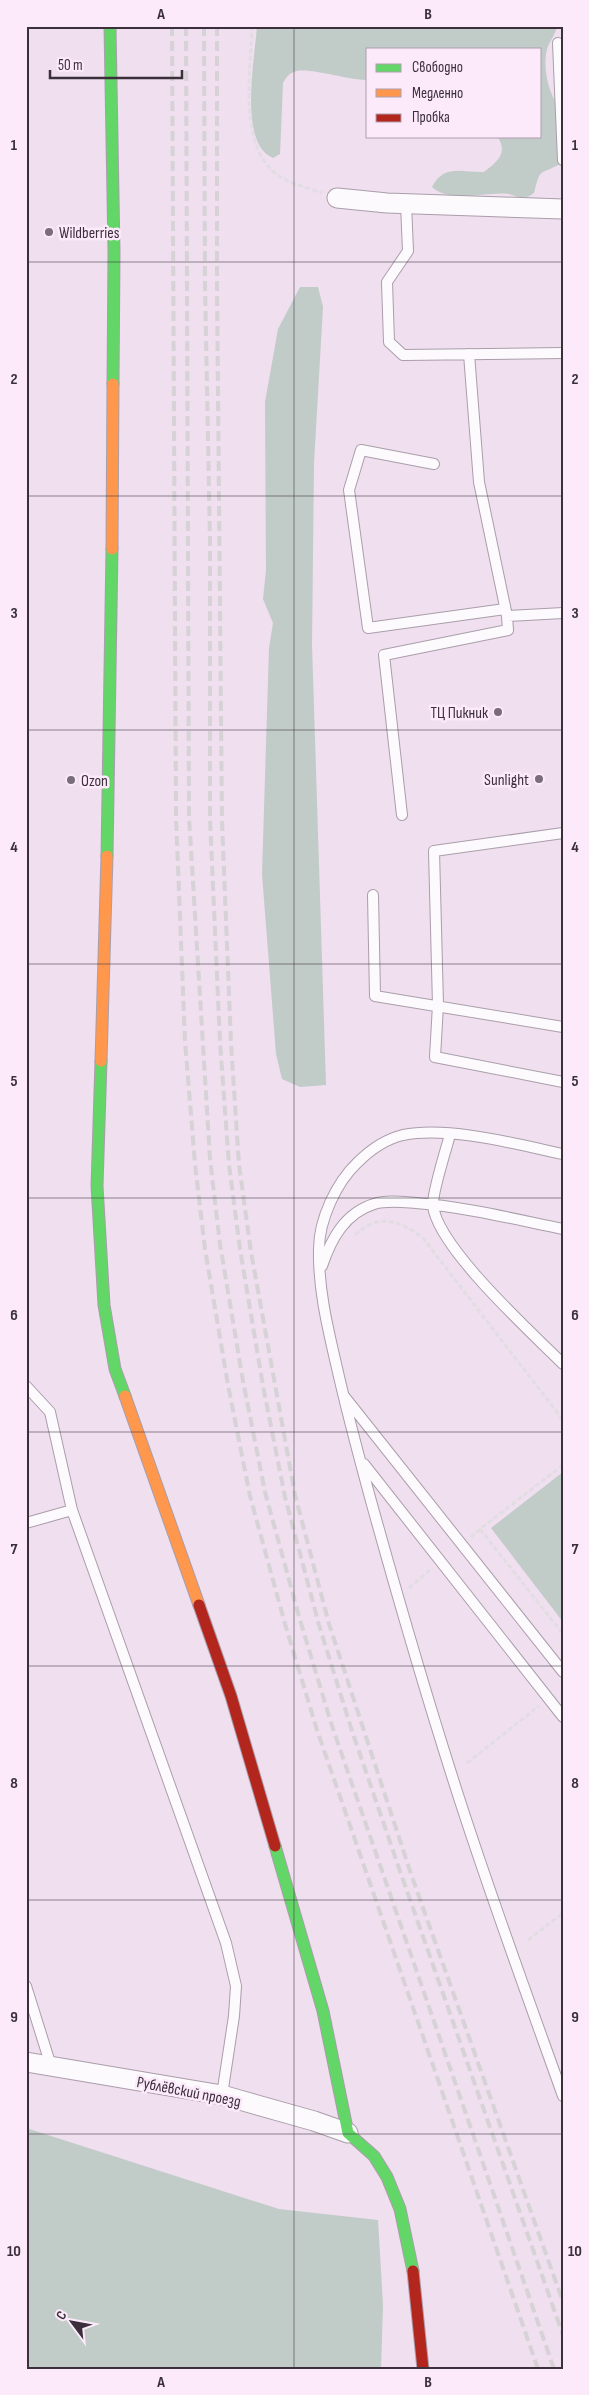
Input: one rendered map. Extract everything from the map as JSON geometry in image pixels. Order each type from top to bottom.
[{"type":"street","points":[[110,26],[114,252],[110,751],[97,1186],[104,1305],[115,1369],[231,1696],[323,2010],[348,2133],[374,2156],[387,2177],[400,2209],[412,2260],[418,2336],[423,2369]]},
{"type":"street","points":[[337,198],[406,204],[563,209]]},
{"type":"street","name":"Рублёвский проезд","points":[[26,2062],[222,2095],[314,2121],[348,2133]]},
{"type":"lane","points":[[558,43],[563,160]]},
{"type":"lane","points":[[406,204],[408,251],[387,282],[389,342],[403,355],[563,352]]},
{"type":"lane","points":[[402,815],[384,654],[508,630],[479,482],[469,354]]},
{"type":"lane","points":[[434,464],[361,450],[349,490],[368,628],[506,612],[563,613]]},
{"type":"lane","points":[[563,833],[434,851],[438,1005],[434,1057],[563,1082]]},
{"type":"lane","points":[[373,895],[375,996],[438,1005],[563,1028]]},
{"type":"lane","points":[[563,1163],[559,1153],[490,1139],[427,1132],[400,1136],[380,1144],[355,1164],[339,1188],[326,1214],[319,1245],[320,1271],[327,1326],[389,1567],[460,1801],[563,2096]]},
{"type":"lane","points":[[450,1135],[432,1204],[442,1232],[480,1280],[563,1364]]},
{"type":"lane","points":[[320,1271],[334,1237],[344,1223],[356,1213],[373,1204],[386,1202],[432,1204],[563,1229]]},
{"type":"lane","points":[[26,1386],[50,1412],[72,1510],[226,1943],[236,1986],[234,2016],[222,2095]]},
{"type":"lane","points":[[343,1394],[563,1672]]},
{"type":"lane","points":[[360,1460],[563,1717]]},
{"type":"lane","points":[[26,1523],[72,1510]]},
{"type":"lane","points":[[26,1986],[51,2066]]},
{"type":"path","points":[[252,26],[250,124],[254,142],[262,159],[279,176],[337,198]]},
{"type":"path","points":[[350,1241],[363,1227],[375,1221],[385,1220],[411,1229],[423,1238],[563,1420]]},
{"type":"path","points":[[563,1465],[480,1530],[563,1634]]},
{"type":"path","points":[[467,1763],[548,1698]]},
{"type":"path","points":[[528,1940],[563,1913]]},
{"type":"shaded area","points":[[257,26],[555,26],[557,27],[548,46],[545,60],[548,85],[558,105],[560,164],[542,173],[534,193],[524,198],[509,194],[449,195],[432,187],[442,175],[448,172],[484,172],[500,157],[502,147],[498,138],[542,138],[542,48],[366,48],[366,80],[308,71],[292,73],[287,76],[283,83],[280,154],[273,158],[262,150],[255,136],[252,119],[252,78]]},
{"type":"shaded area","points":[[300,287],[318,287],[323,307],[314,463],[312,645],[326,1085],[300,1087],[282,1079],[276,1054],[262,874],[269,648],[273,623],[263,599],[266,570],[265,402],[278,329]]},
{"type":"shaded area","points":[[563,1472],[563,1622],[491,1528]]},
{"type":"shaded area","points":[[26,2128],[279,2209],[378,2220],[383,2305],[381,2369],[26,2369]]},
{"type":"railway","points":[[172,26],[176,817],[185,1041],[195,1164],[205,1249],[228,1385],[250,1496],[285,1624],[317,1730],[538,2369]]},
{"type":"railway","points":[[186,26],[189,817],[210,1159],[220,1244],[243,1381],[265,1492],[300,1620],[332,1726],[554,2369]]},
{"type":"railway","points":[[204,26],[205,284],[210,542],[210,819],[220,1042],[229,1165],[240,1249],[263,1386],[285,1497],[319,1625],[352,1731],[401,1874],[563,2335]]},
{"type":"railway","points":[[217,26],[217,285],[222,821],[231,1043],[239,1165],[251,1252],[295,1495],[329,1624],[411,1874],[563,2302]]},
{"type":"traffic: fast","points":[[110,26],[114,252],[113,384]]},
{"type":"traffic: fast","points":[[107,856],[112,549]]},
{"type":"traffic: fast","points":[[101,1061],[97,1186],[104,1305],[115,1369],[125,1396]]},
{"type":"traffic: fast","points":[[275,1846],[323,2011],[348,2133],[374,2156],[387,2177],[400,2209],[413,2271]]},
{"type":"traffic: slow","points":[[112,549],[113,384]]},
{"type":"traffic: slow","points":[[101,1061],[107,856]]},
{"type":"traffic: slow","points":[[125,1396],[199,1605]]},
{"type":"traffic: jam","points":[[199,1605],[231,1696],[275,1846]]},
{"type":"traffic: jam","points":[[413,2271],[423,2369]]},
{"type":"place","name":"Wildberries","points":[[49,232]]},
{"type":"place","name":"ТЦ Пикник","points":[[498,712]]},
{"type":"place","name":"Sunlight","points":[[539,779]]},
{"type":"place","name":"Ozon","points":[[71,780]]}]
